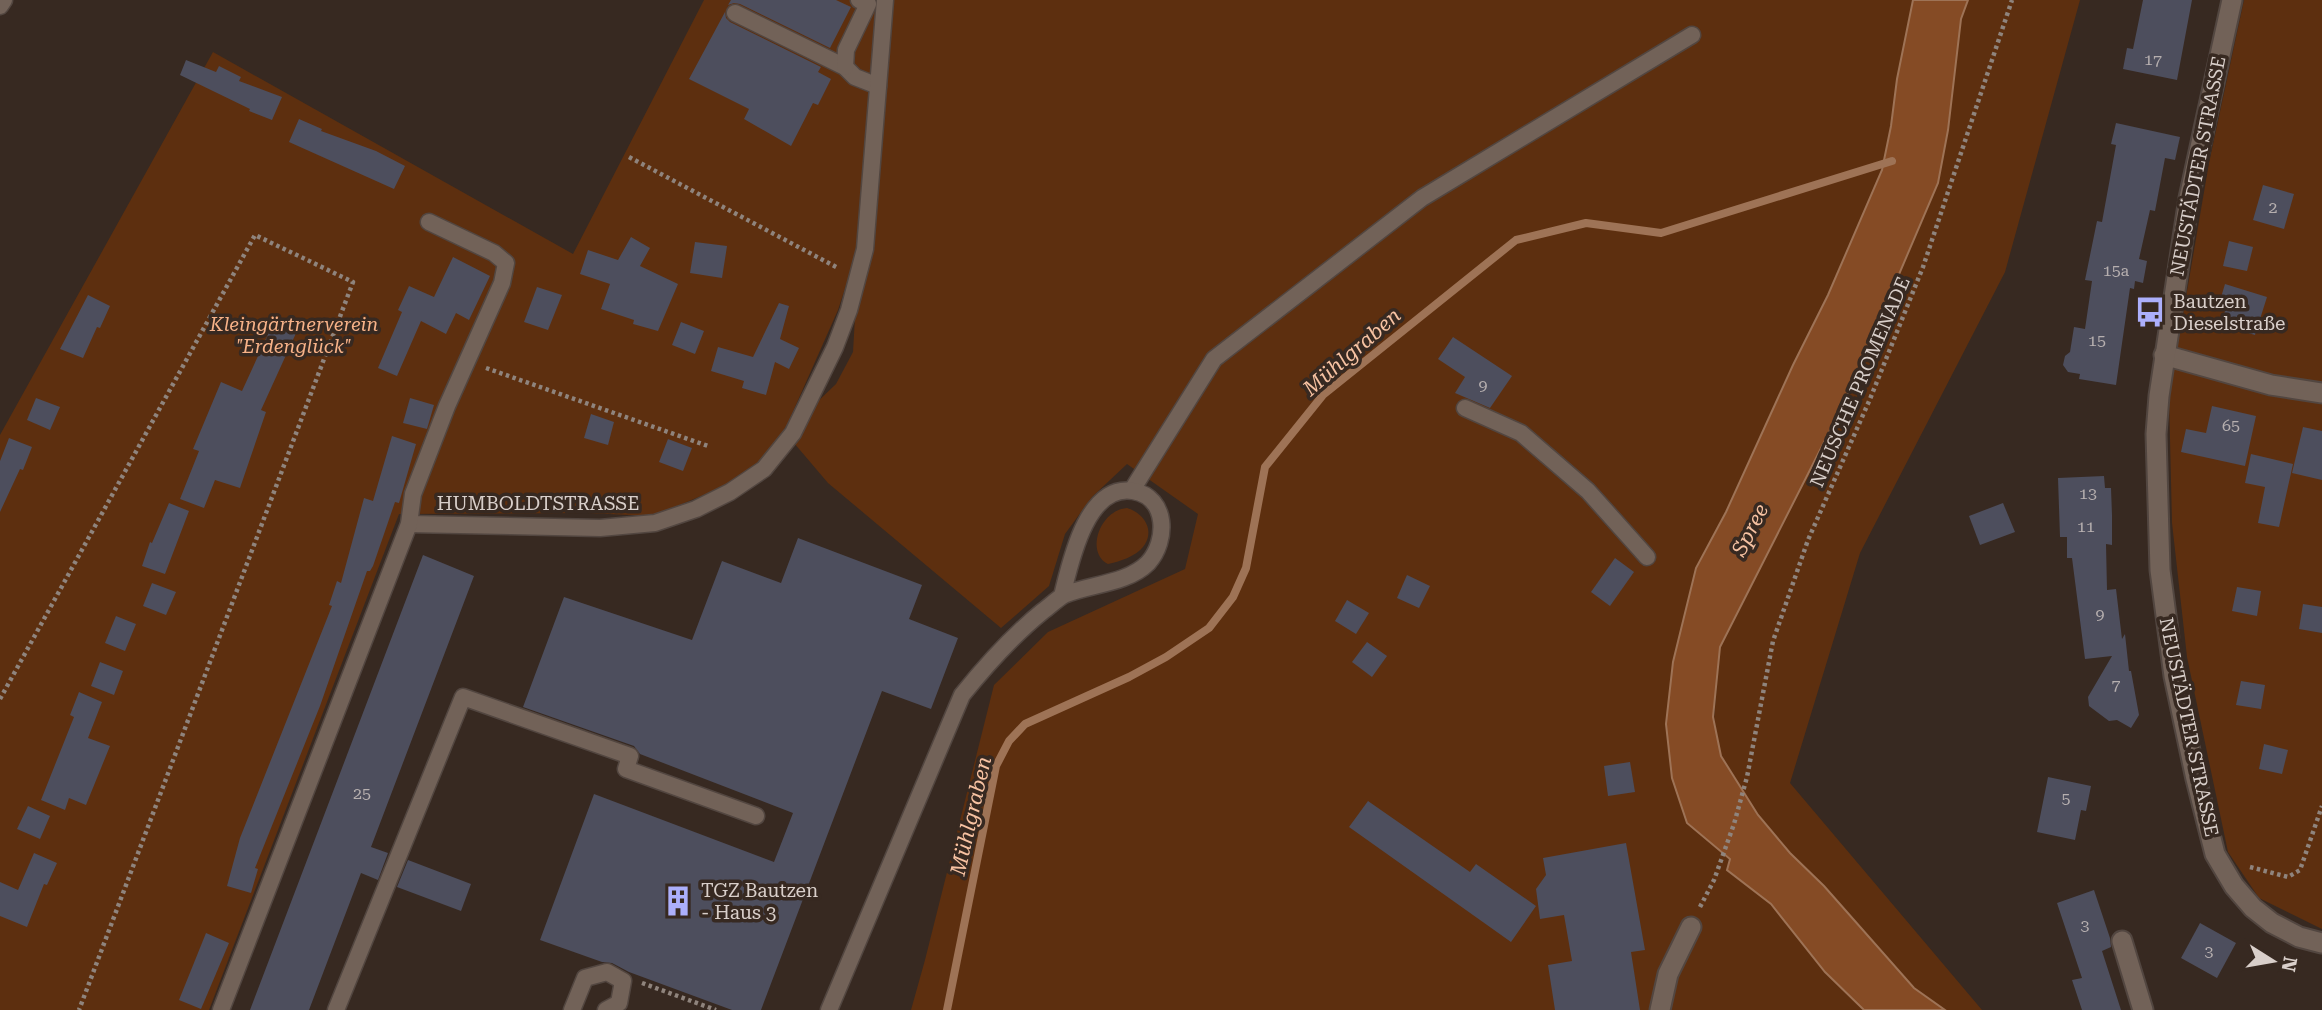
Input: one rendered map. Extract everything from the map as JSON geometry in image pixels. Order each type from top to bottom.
[{"type":"street","name":"NEUSTÄDTER STRASSE","points":[[2232,0],[2189,198],[2164,355],[2156,434],[2160,569],[2175,676],[2215,854],[2234,886],[2253,908],[2272,923],[2299,937],[2322,943]]},
{"type":"street","points":[[2164,355],[2271,384],[2322,393]]},
{"type":"street","points":[[1660,1010],[1668,974],[1691,927]]},
{"type":"street","points":[[2122,941],[2143,1010]]},
{"type":"lane","points":[[0,6],[4,0]]},
{"type":"lane","points":[[845,67],[846,50],[868,4],[859,0]]},
{"type":"lane","name":"HUMBOLDTSTRASSE","points":[[409,524],[600,527],[655,523],[696,509],[730,492],[764,469],[793,433],[835,347],[865,248],[885,0]]},
{"type":"lane","points":[[735,13],[845,67],[855,77],[878,86]]},
{"type":"lane","points":[[1132,490],[1214,359],[1422,198],[1692,35]]},
{"type":"lane","points":[[221,1010],[409,524],[413,495],[447,406],[469,362],[502,283],[506,263],[495,253],[429,222]]},
{"type":"lane","points":[[1465,408],[1521,433],[1588,491],[1647,557]]},
{"type":"lane","points":[[829,1010],[962,695],[994,656],[1062,596],[1132,574],[1148,563],[1159,545],[1162,531],[1161,516],[1155,504],[1145,495],[1132,490],[1119,491],[1104,498],[1092,513],[1075,549],[1062,596]]},
{"type":"lane","points":[[336,1010],[463,696],[630,757],[626,769],[756,816]]},
{"type":"lane","points":[[572,1010],[585,978],[607,972],[623,981],[619,1003],[606,1010]]},
{"type":"path","name":"NEUSCHE PROMENADE","points":[[1691,927],[1734,824],[1773,641],[1808,540],[1870,399],[1923,267],[2012,0]]},
{"type":"path","points":[[629,157],[857,278]]},
{"type":"path","points":[[0,699],[255,235],[353,282],[79,1010]]},
{"type":"path","points":[[469,362],[708,446]]},
{"type":"path","points":[[2215,854],[2267,873],[2288,877],[2300,870],[2322,806]]},
{"type":"path","points":[[623,981],[644,983],[716,1010]]},
{"type":"green space","name":"Kleingärtnerverein \"Erdenglück\"","points":[[704,0],[881,0],[858,240],[853,264],[838,310],[787,425],[762,461],[730,484],[653,516],[586,513],[399,514],[209,1010],[0,1010],[0,435],[213,52],[573,254]]},
{"type":"green space","points":[[892,0],[1913,0],[1882,170],[1828,295],[1726,512],[1696,568],[1687,822],[1729,859],[1727,871],[1771,904],[1824,971],[1864,1010],[911,1010],[994,685],[1048,632],[1185,569],[1198,514],[1127,464],[1092,497],[1065,534],[1049,586],[1001,628],[828,483],[794,443],[813,406],[836,384],[853,352],[855,317],[874,249]]},
{"type":"green space","points":[[1968,0],[2080,0],[2005,272],[1860,553],[1790,783],[1982,1010],[1946,1010],[1914,988],[1758,815],[1721,755],[1714,718],[1720,648],[1844,403],[1938,183],[1948,130],[1961,19]]},
{"type":"green space","points":[[2244,0],[2322,0],[2322,929],[2259,898],[2228,852],[2187,657],[2172,523],[2169,396],[2209,163]]},
{"type":"green space","points":[[1127,508],[1143,518],[1148,529],[1147,541],[1132,556],[1108,564],[1097,550],[1099,532],[1109,516],[1117,510]]},
{"type":"water","name":"Spree","points":[[1913,0],[1968,0],[1961,19],[1948,130],[1938,183],[1844,403],[1720,647],[1713,717],[1721,756],[1758,815],[1914,988],[1945,1010],[1864,1010],[1825,972],[1771,904],[1727,870],[1730,859],[1687,823],[1672,778],[1666,724],[1673,662],[1696,568],[1726,512],[1828,295],[1882,170]]},
{"type":"building","points":[[731,0],[836,0],[851,7],[830,48],[740,4],[728,5]]},
{"type":"building","points":[[2143,0],[2192,0],[2177,80],[2123,69],[2127,48],[2133,49]]},
{"type":"building","points":[[725,12],[730,22],[821,67],[818,72],[831,79],[818,105],[813,103],[791,146],[744,119],[749,109],[689,79]]},
{"type":"building","points":[[186,60],[216,72],[219,66],[241,77],[239,81],[282,97],[272,120],[180,75]]},
{"type":"building","points":[[299,119],[405,166],[394,189],[289,142]]},
{"type":"building","points":[[2116,123],[2180,137],[2175,160],[2165,158],[2155,211],[2150,210],[2139,259],[2147,261],[2143,283],[2135,281],[2134,289],[2130,288],[2116,385],[2079,379],[2080,374],[2068,372],[2063,365],[2065,356],[2070,352],[2074,327],[2085,329],[2092,281],[2085,280],[2097,221],[2102,222],[2116,145],[2111,144]]},
{"type":"building","points":[[2263,185],[2294,194],[2284,229],[2253,220]]},
{"type":"building","points":[[631,237],[650,248],[640,266],[678,284],[658,331],[633,324],[634,320],[601,309],[610,284],[580,274],[588,250],[618,260]]},
{"type":"building","points":[[2229,241],[2253,247],[2247,271],[2223,266]]},
{"type":"building","points":[[695,242],[727,246],[722,278],[690,273]]},
{"type":"building","points":[[453,257],[490,276],[469,320],[456,313],[446,334],[421,321],[397,376],[378,368],[402,312],[398,310],[409,286],[434,297]]},
{"type":"building","points":[[2225,284],[2267,297],[2255,335],[2221,325],[2226,307],[2219,304]]},
{"type":"building","points":[[537,287],[562,295],[548,330],[524,322]]},
{"type":"building","points":[[88,295],[110,306],[83,358],[60,349]]},
{"type":"building","points":[[779,303],[789,306],[780,339],[799,348],[789,369],[775,362],[766,395],[742,388],[744,381],[711,371],[718,347],[753,357]]},
{"type":"building","points":[[274,321],[297,331],[261,410],[266,412],[240,488],[215,480],[204,508],[180,499],[199,451],[193,449],[221,382],[242,391]]},
{"type":"building","points":[[681,322],[704,331],[695,354],[672,345]]},
{"type":"building","points":[[1453,337],[1512,376],[1490,408],[1455,393],[1465,377],[1438,359]]},
{"type":"building","points":[[36,398],[60,407],[50,430],[27,420]]},
{"type":"building","points":[[410,398],[434,405],[427,429],[403,423]]},
{"type":"building","points":[[2212,406],[2256,416],[2245,466],[2181,452],[2186,429],[2206,433]]},
{"type":"building","points":[[591,414],[614,422],[608,445],[584,438]]},
{"type":"building","points":[[2303,427],[2322,431],[2322,480],[2292,473]]},
{"type":"building","points":[[392,436],[416,444],[399,503],[395,502],[373,566],[367,571],[320,706],[255,868],[258,869],[251,893],[227,886],[240,838],[332,606],[329,605],[337,581],[341,583],[364,498],[373,501]]},
{"type":"building","points":[[9,438],[32,447],[0,512],[0,461]]},
{"type":"building","points":[[668,439],[692,448],[683,471],[659,462]]},
{"type":"building","points":[[2251,454],[2293,464],[2279,527],[2258,523],[2265,487],[2245,483]]},
{"type":"building","points":[[2104,476],[2105,488],[2111,488],[2112,515],[2112,545],[2106,544],[2107,590],[2116,589],[2122,639],[2125,634],[2129,671],[2139,715],[2131,728],[2117,720],[2109,721],[2089,706],[2088,697],[2112,656],[2085,659],[2072,558],[2067,558],[2067,537],[2060,537],[2058,478]]},
{"type":"building","points":[[169,503],[189,511],[165,574],[142,566],[150,542],[152,543]]},
{"type":"building","points":[[2003,503],[2015,532],[1980,545],[1969,516]]},
{"type":"building","points":[[798,538],[922,585],[909,619],[958,638],[931,709],[882,691],[761,1010],[732,1010],[629,972],[612,963],[540,940],[594,794],[774,862],[793,813],[640,754],[634,746],[523,707],[564,597],[692,640],[722,561],[781,583]]},
{"type":"building","points":[[423,555],[474,576],[371,847],[388,853],[378,880],[361,873],[309,1010],[250,1010]]},
{"type":"building","points":[[1615,558],[1634,572],[1610,606],[1591,592]]},
{"type":"building","points":[[1407,575],[1430,586],[1419,608],[1397,598]]},
{"type":"building","points":[[152,583],[176,592],[166,615],[143,606]]},
{"type":"building","points":[[2237,587],[2261,591],[2257,616],[2232,611]]},
{"type":"building","points":[[1347,600],[1369,613],[1356,634],[1335,621]]},
{"type":"building","points":[[2303,604],[2322,607],[2322,633],[2299,629]]},
{"type":"building","points":[[116,616],[136,624],[125,651],[105,643]]},
{"type":"building","points":[[1367,642],[1387,656],[1372,677],[1352,662]]},
{"type":"building","points":[[100,662],[123,671],[114,695],[91,686]]},
{"type":"building","points":[[2241,681],[2265,685],[2261,709],[2236,705]]},
{"type":"building","points":[[79,692],[102,702],[88,738],[110,746],[86,805],[69,798],[65,810],[41,800],[74,717],[70,715]]},
{"type":"building","points":[[2264,744],[2288,750],[2282,774],[2259,769]]},
{"type":"building","points":[[1630,762],[1635,792],[1608,796],[1604,766]]},
{"type":"building","points":[[2048,777],[2091,786],[2086,811],[2081,810],[2075,840],[2037,832]]},
{"type":"building","points":[[1368,801],[1470,872],[1476,864],[1536,906],[1511,942],[1349,827]]},
{"type":"building","points":[[28,806],[50,816],[40,839],[17,829]]},
{"type":"building","points":[[1626,843],[1645,950],[1631,952],[1640,1010],[1555,1010],[1548,965],[1572,961],[1564,915],[1540,919],[1536,889],[1546,875],[1543,858]]},
{"type":"building","points":[[34,853],[57,863],[47,885],[44,884],[27,927],[0,916],[0,882],[18,890]]},
{"type":"building","points":[[408,860],[471,884],[461,911],[397,887]]},
{"type":"building","points":[[2094,890],[2110,938],[2111,947],[2102,951],[2121,1010],[2082,1010],[2072,980],[2082,978],[2057,903]]},
{"type":"building","points":[[2200,923],[2236,943],[2217,978],[2181,958]]},
{"type":"building","points":[[206,933],[229,943],[201,1009],[179,1000]]},
{"type":"waterway","name":"Mühlgraben","points":[[947,1010],[996,766],[1009,741],[1025,724],[1129,677],[1166,657],[1209,628],[1233,597],[1246,568],[1265,467],[1323,395],[1516,240],[1586,223],[1661,233],[1892,161]]},
{"type":"place","name":"Bautzen Dieselstraße","points":[[2150,312]]},
{"type":"place","name":"TGZ Bautzen - Haus 3","points":[[678,901]]}]
